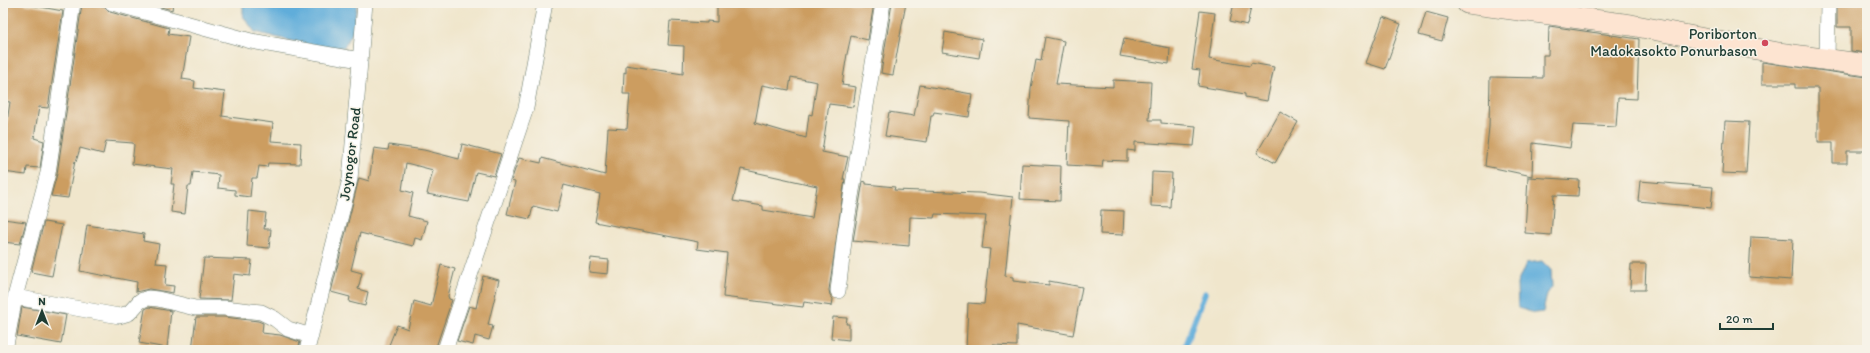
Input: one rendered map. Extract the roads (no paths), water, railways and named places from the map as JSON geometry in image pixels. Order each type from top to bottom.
[{"type":"street","points":[[5,350],[15,297],[48,173],[73,3]]},
{"type":"street","points":[[112,3],[252,41],[360,60]]},
{"type":"street","name":"Joynogor Road","points":[[309,343],[350,179],[365,3]]},
{"type":"street","points":[[445,350],[526,108],[545,3]]},
{"type":"street","points":[[838,291],[845,233],[883,3]]},
{"type":"street","points":[[1467,3],[1499,5],[1631,25],[1778,53],[1867,64]]},
{"type":"street","points":[[1827,60],[1828,3]]},
{"type":"street","points":[[15,297],[119,316],[129,313],[140,301],[148,298],[158,298],[195,308],[224,308],[260,312],[275,319],[309,343]]},
{"type":"water","points":[[243,3],[357,3],[353,32],[344,47],[328,50],[255,32],[243,16]]},
{"type":"water","points":[[1542,261],[1551,270],[1552,287],[1547,294],[1543,312],[1535,313],[1518,308],[1517,284],[1526,263]]},
{"type":"waterway","points":[[1183,350],[1205,293]]},
{"type":"place","name":"Poriborton Madokasokto Ponurbason","points":[[1765,43]]}]
